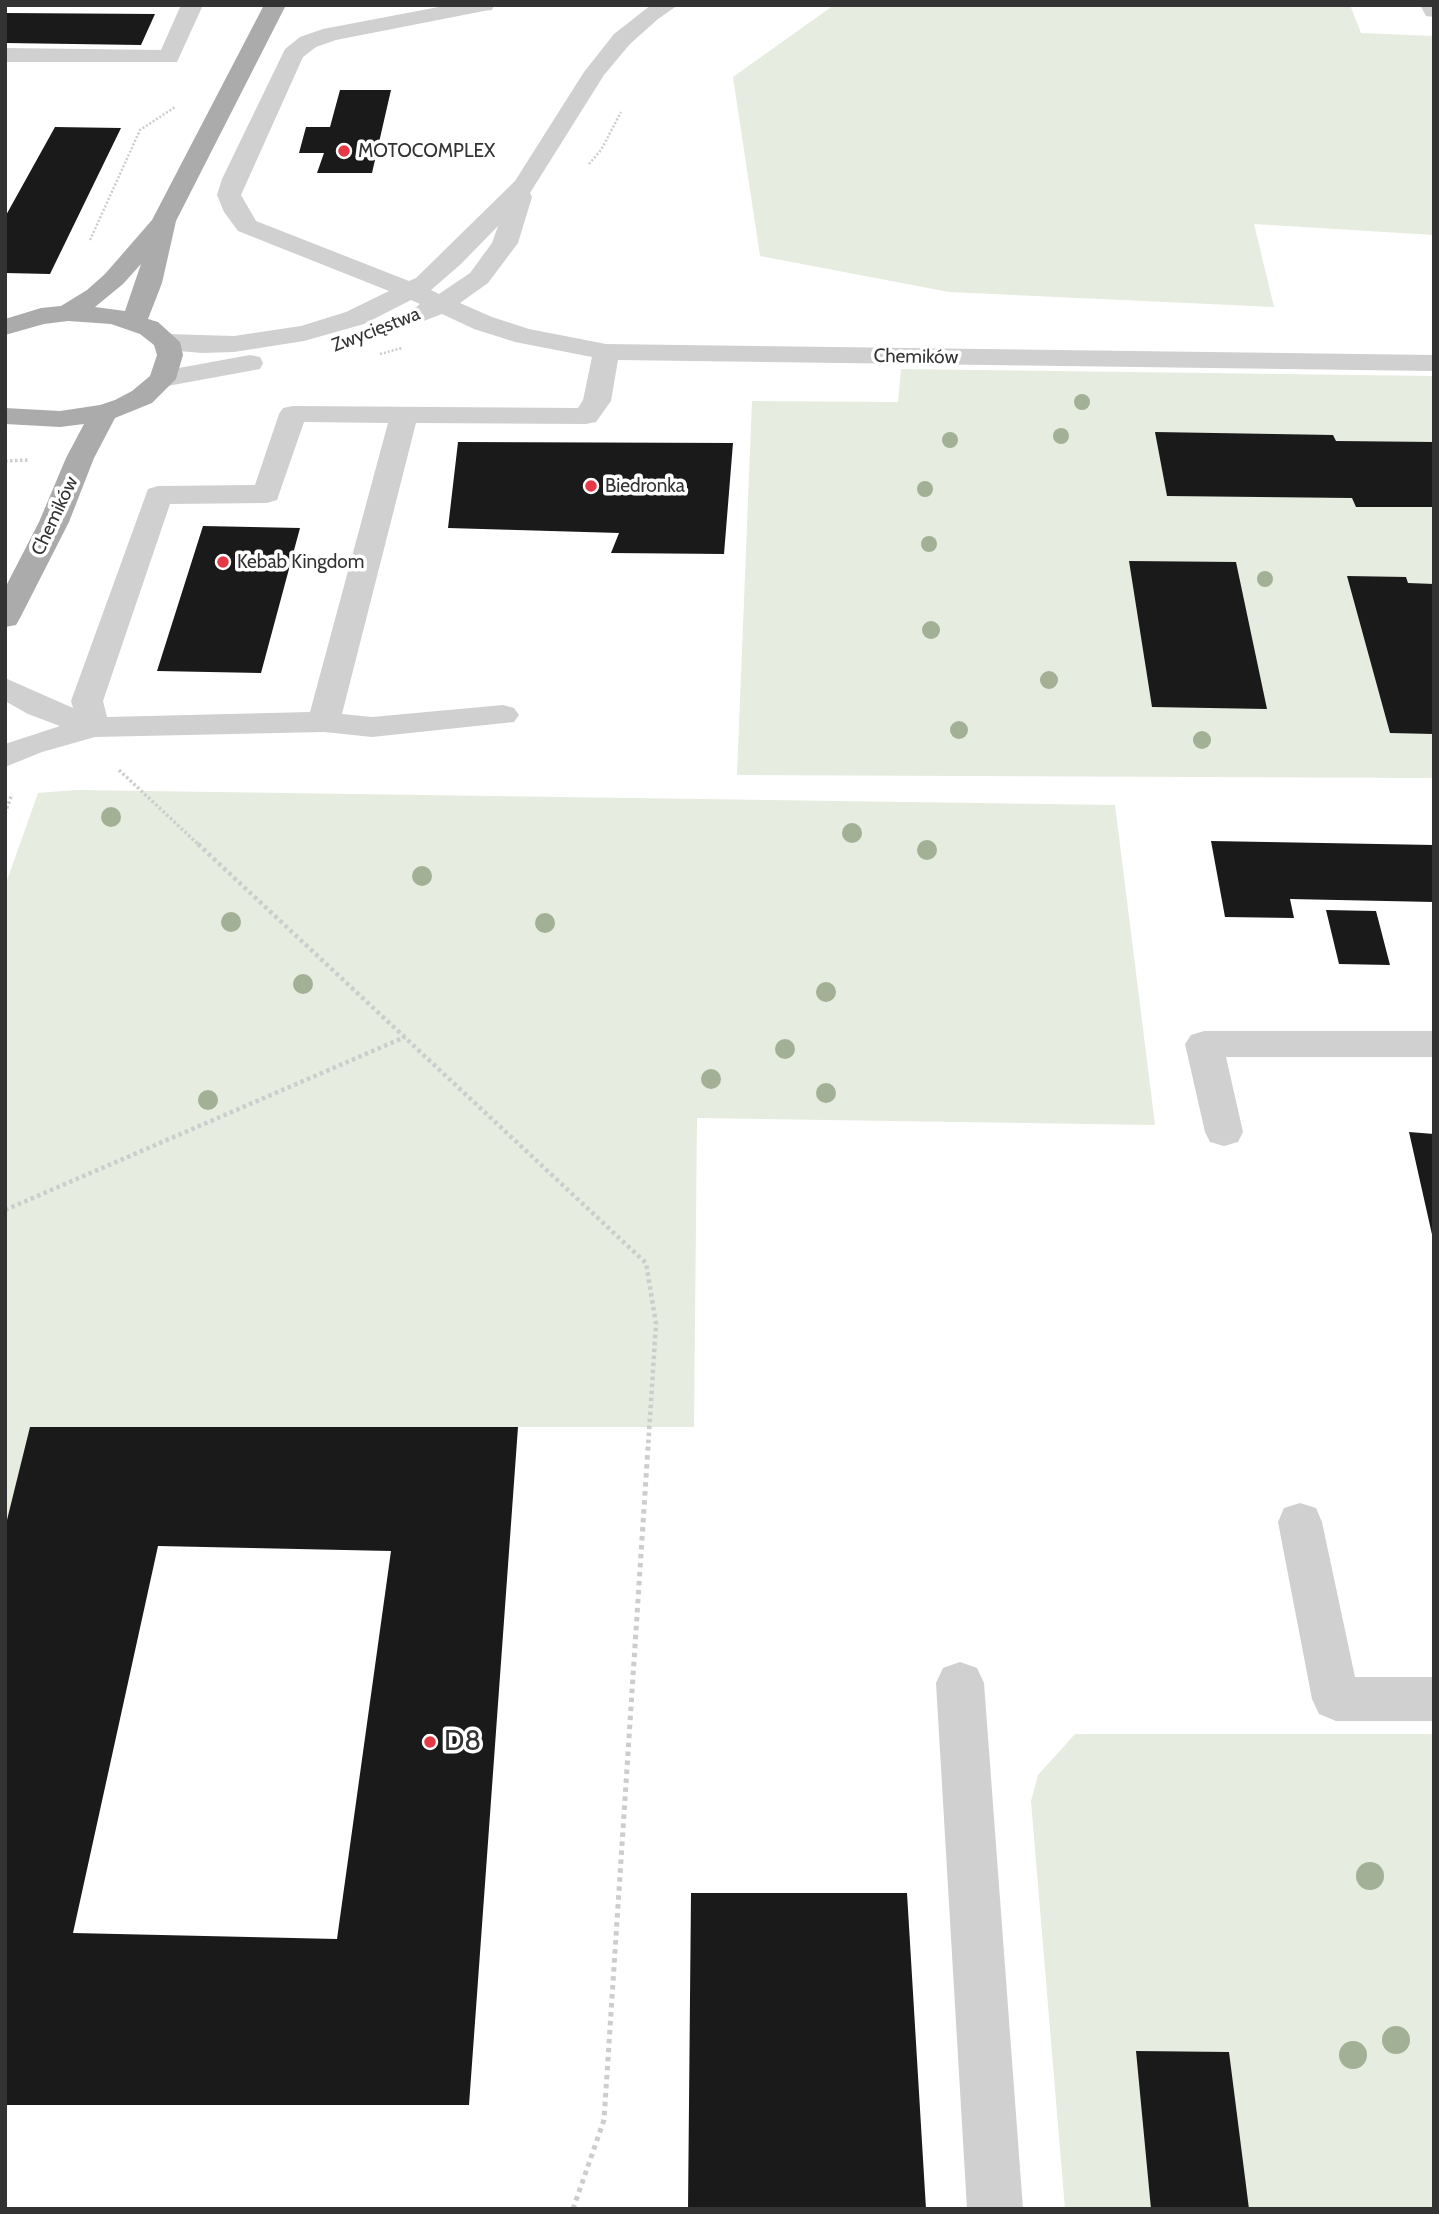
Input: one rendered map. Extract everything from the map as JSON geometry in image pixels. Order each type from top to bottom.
[{"type":"main road","points":[[68,313],[96,295],[114,279],[164,221],[275,5]]},
{"type":"main road","points":[[134,322],[149,283],[164,221]]},
{"type":"main road","points":[[5,327],[41,316],[68,313],[114,316],[149,328],[167,342],[170,355],[162,379],[142,397],[104,413],[49,419],[5,416]]},
{"type":"main road","name":"Chemików","points":[[5,618],[54,522],[80,458],[104,413]]},
{"type":"street","points":[[5,55],[169,57],[192,5]]},
{"type":"street","name":"Chemików","points":[[484,5],[331,34],[308,42],[293,54],[234,178],[229,195],[236,212],[247,226],[410,290],[440,305],[524,336],[606,352],[1434,363]]},
{"type":"street","name":"Zwycięstwa","points":[[167,342],[234,344],[304,333],[355,318],[425,283],[453,259],[524,185],[595,72],[622,39],[650,14],[668,5]]},
{"type":"street","points":[[1431,5],[1434,10]]},
{"type":"street","name":"Zwycięstwa","points":[[162,379],[329,349],[369,336],[440,305],[479,278],[490,266],[505,243],[524,185]]},
{"type":"street","points":[[94,727],[87,701],[158,495],[267,494],[293,414],[586,416],[597,401],[606,352]]},
{"type":"street","points":[[324,722],[404,415]]},
{"type":"street","points":[[5,688],[39,707],[94,727]]},
{"type":"street","points":[[5,757],[30,745],[94,727],[324,722],[372,727],[503,715]]},
{"type":"street","points":[[1224,1132],[1204,1044],[1434,1044]]},
{"type":"street","points":[[1300,1522],[1336,1699],[1434,1699]]},
{"type":"street","points":[[960,1683],[995,2209]]},
{"type":"path","points":[[90,240],[140,130],[177,105]]},
{"type":"path","points":[[109,771],[122,770],[646,1263],[656,1324],[604,2120],[573,2209]]},
{"type":"path","points":[[5,1210],[405,1038]]},
{"type":"shaded area","points":[[834,5],[1350,5],[1361,33],[1434,36],[1434,235],[1254,224],[1274,307],[949,292],[760,256],[733,77]]},
{"type":"shaded area","points":[[901,369],[1434,376],[1434,778],[737,775],[752,401],[898,402]]},
{"type":"shaded area","points":[[76,790],[1115,805],[1155,1125],[697,1118],[694,1427],[31,1427],[5,1528],[5,886],[38,793]]},
{"type":"shaded area","points":[[1075,1734],[1434,1734],[1434,2209],[1065,2209],[1031,1801],[1038,1775]]},
{"type":"building","points":[[5,13],[155,14],[141,45],[5,43]]},
{"type":"building","points":[[340,90],[391,90],[372,173],[317,173],[324,153],[299,153],[306,127],[330,127]]},
{"type":"building","points":[[55,127],[121,128],[50,274],[5,273],[5,217]]},
{"type":"building","points":[[1155,432],[1333,435],[1336,441],[1434,442],[1434,507],[1356,507],[1352,498],[1167,496]]},
{"type":"building","name":"Biedronka","points":[[458,442],[733,443],[724,554],[611,553],[619,533],[448,528]]},
{"type":"building","points":[[203,526],[300,528],[261,673],[157,671]]},
{"type":"building","points":[[1129,561],[1236,562],[1267,709],[1152,707]]},
{"type":"building","points":[[1347,576],[1406,577],[1408,583],[1434,584],[1434,734],[1390,733]]},
{"type":"building","points":[[1211,841],[1434,845],[1434,902],[1290,899],[1294,918],[1225,917]]},
{"type":"building","points":[[1326,910],[1376,911],[1390,965],[1339,964]]},
{"type":"building","points":[[1409,1132],[1434,1134],[1434,1239],[1433,1239]]},
{"type":"building","name":"D8","points":[[30,1427],[518,1427],[469,2105],[5,2105],[5,1528]],"holes":[[[158,1546],[391,1551],[337,1939],[73,1933]]]},
{"type":"building","points":[[691,1893],[907,1893],[926,2209],[688,2209]]},
{"type":"building","points":[[1136,2051],[1229,2052],[1249,2209],[1151,2209]]},
{"type":"place","name":"MOTOCOMPLEX","points":[[344,151]]},
{"type":"place","name":"Biedronka","points":[[591,486]]},
{"type":"place","name":"Kebab Kingdom","points":[[223,562]]},
{"type":"place","name":"D8","points":[[430,1742]]}]
